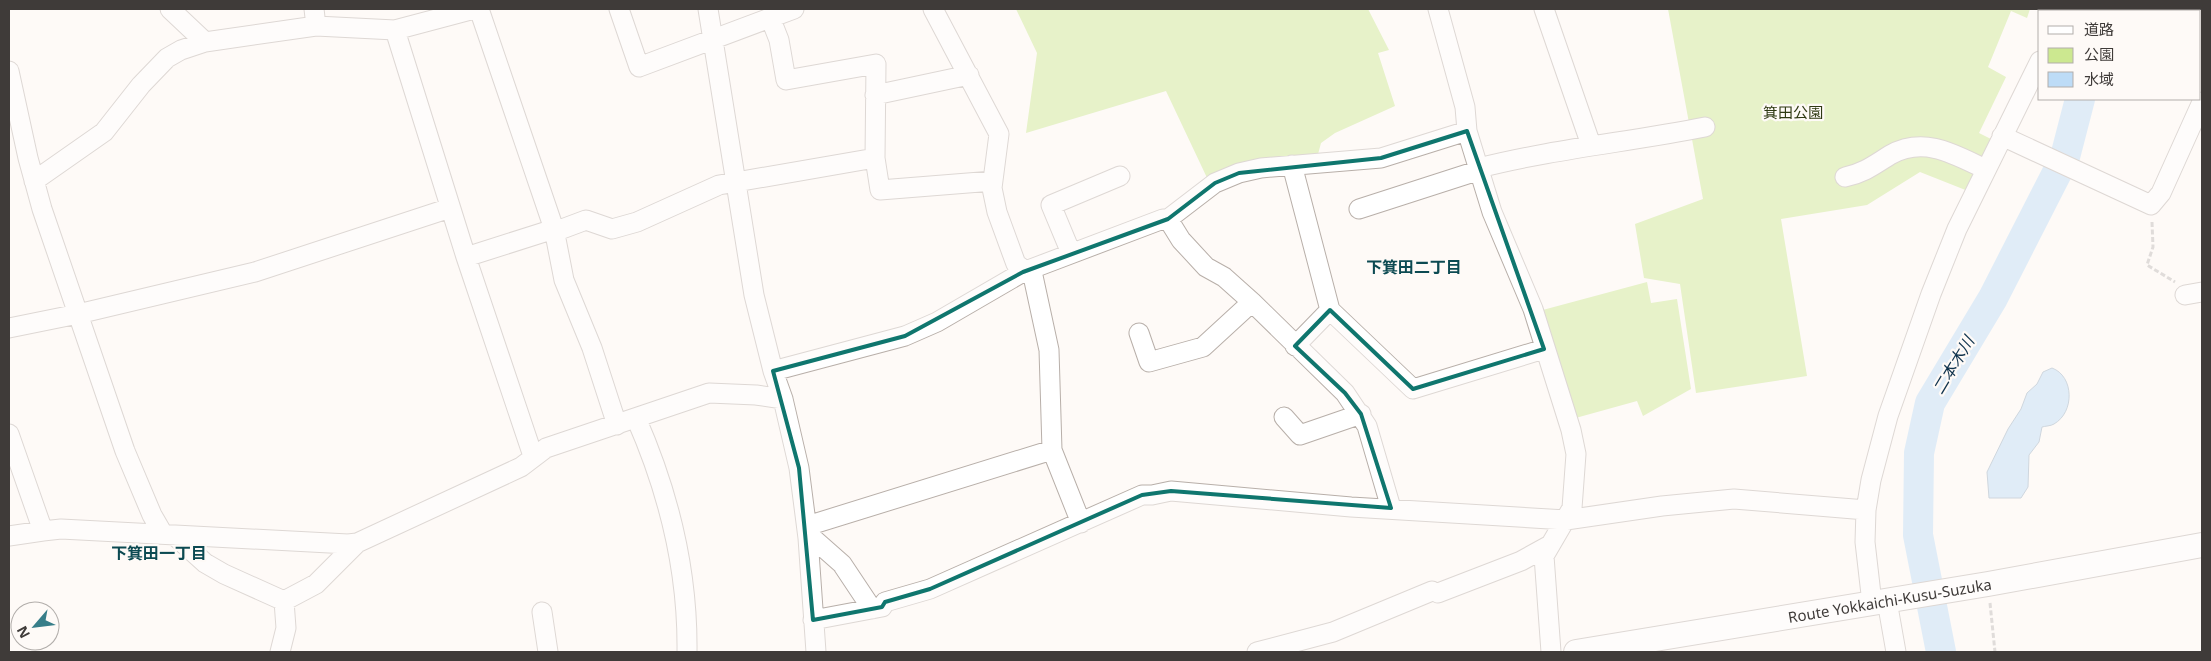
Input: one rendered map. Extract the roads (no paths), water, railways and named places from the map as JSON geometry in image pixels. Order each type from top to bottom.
[{"type":"main road","name":"Route Yokkaichi-Kusu-Suzuka","points":[[1576,652],[1646,646],[2202,545]]},
{"type":"street","points":[[170,9],[206,42]]},
{"type":"street","points":[[34,182],[104,132],[141,85],[167,58],[180,50],[206,42],[315,18],[395,30],[444,13],[474,9]]},
{"type":"street","points":[[480,9],[554,231],[564,280],[592,348],[617,425]]},
{"type":"street","points":[[619,9],[639,67],[794,9]]},
{"type":"street","points":[[708,9],[754,295],[773,371],[783,399],[799,468],[807,530],[816,652]]},
{"type":"street","points":[[933,9],[999,134],[992,188],[997,212],[1016,264],[1023,272],[1033,276],[1049,350],[1052,450],[1081,523]]},
{"type":"street","points":[[1438,9],[1465,107],[1467,131],[1492,212],[1533,309],[1571,430],[1576,454],[1572,508],[1544,556],[1551,652]]},
{"type":"street","points":[[1544,9],[1591,144]]},
{"type":"street","points":[[770,17],[779,40],[786,80],[876,64],[875,158],[880,190],[993,181]]},
{"type":"street","points":[[395,30],[450,208],[533,456]]},
{"type":"street","points":[[1896,652],[1886,601],[1865,542],[1866,510],[1871,480],[1908,357],[1957,229],[1985,169],[2006,138],[2038,66]]},
{"type":"street","points":[[9,71],[34,182],[125,451],[152,515],[168,534],[205,563],[224,574],[284,601]]},
{"type":"street","points":[[875,94],[969,75]]},
{"type":"street","points":[[2006,138],[2146,203],[2161,193],[2202,102]]},
{"type":"street","points":[[1359,209],[1480,169],[1591,144],[1705,128]]},
{"type":"street","points":[[773,371],[905,336],[937,322],[1023,272],[1163,219],[1168,219],[1215,184],[1227,178],[1261,168],[1381,158],[1467,131]]},
{"type":"street","points":[[1845,177],[1864,172],[1900,150],[1926,146],[1944,149],[1985,169]]},
{"type":"street","points":[[466,257],[586,220],[612,229],[637,222],[719,185],[875,158]]},
{"type":"street","points":[[1292,165],[1330,310],[1413,389],[1544,349]]},
{"type":"street","points":[[1071,253],[1051,205],[1120,176]]},
{"type":"street","points":[[9,328],[78,314],[254,272],[450,208]]},
{"type":"street","points":[[1168,219],[1181,240],[1206,267],[1224,277],[1252,302],[1345,393],[1367,426],[1391,508]]},
{"type":"street","points":[[1139,333],[1149,362],[1203,347],[1252,302]]},
{"type":"street","points":[[1295,346],[1330,310]]},
{"type":"street","points":[[9,536],[61,530],[348,544],[357,542],[520,467],[546,448],[709,393],[756,395],[783,399]]},
{"type":"street","points":[[1284,417],[1300,435],[1360,414]]},
{"type":"street","points":[[636,418],[649,448],[675,531],[686,608],[687,652]]},
{"type":"street","points":[[9,434],[43,531]]},
{"type":"street","points":[[807,530],[1052,450]]},
{"type":"street","points":[[813,620],[882,608],[885,602],[930,589],[1081,523],[1142,494],[1152,495],[1171,491],[1307,504],[1566,520],[1662,506],[1734,499],[1866,510]]},
{"type":"street","points":[[807,530],[842,564],[872,609]]},
{"type":"street","points":[[284,601],[316,584],[357,542]]},
{"type":"street","points":[[1257,652],[1333,632],[1521,561],[1550,545]]},
{"type":"street","points":[[280,652],[286,628],[284,601]]},
{"type":"street","points":[[542,612],[548,652]]},
{"type":"water","points":[[2052,368],[2065,378],[2068,386],[2069,394],[2066,411],[2054,424],[2042,427],[2039,442],[2029,455],[2028,487],[2021,498],[1989,498],[1987,472],[2008,429],[2021,409],[2027,393],[2037,384],[2043,372]]},
{"type":"waterway","name":"二本木川","points":[[1941,652],[1918,535],[1919,453],[1930,403],[1993,298],[2065,157],[2080,100]]},
{"type":"district","name":"下箕田二丁目","points":[[1414,267]]},
{"type":"district","name":"下箕田一丁目","points":[[159,553]]},
{"type":"park label","name":"箕田公園","points":[[1793,112]]}]
